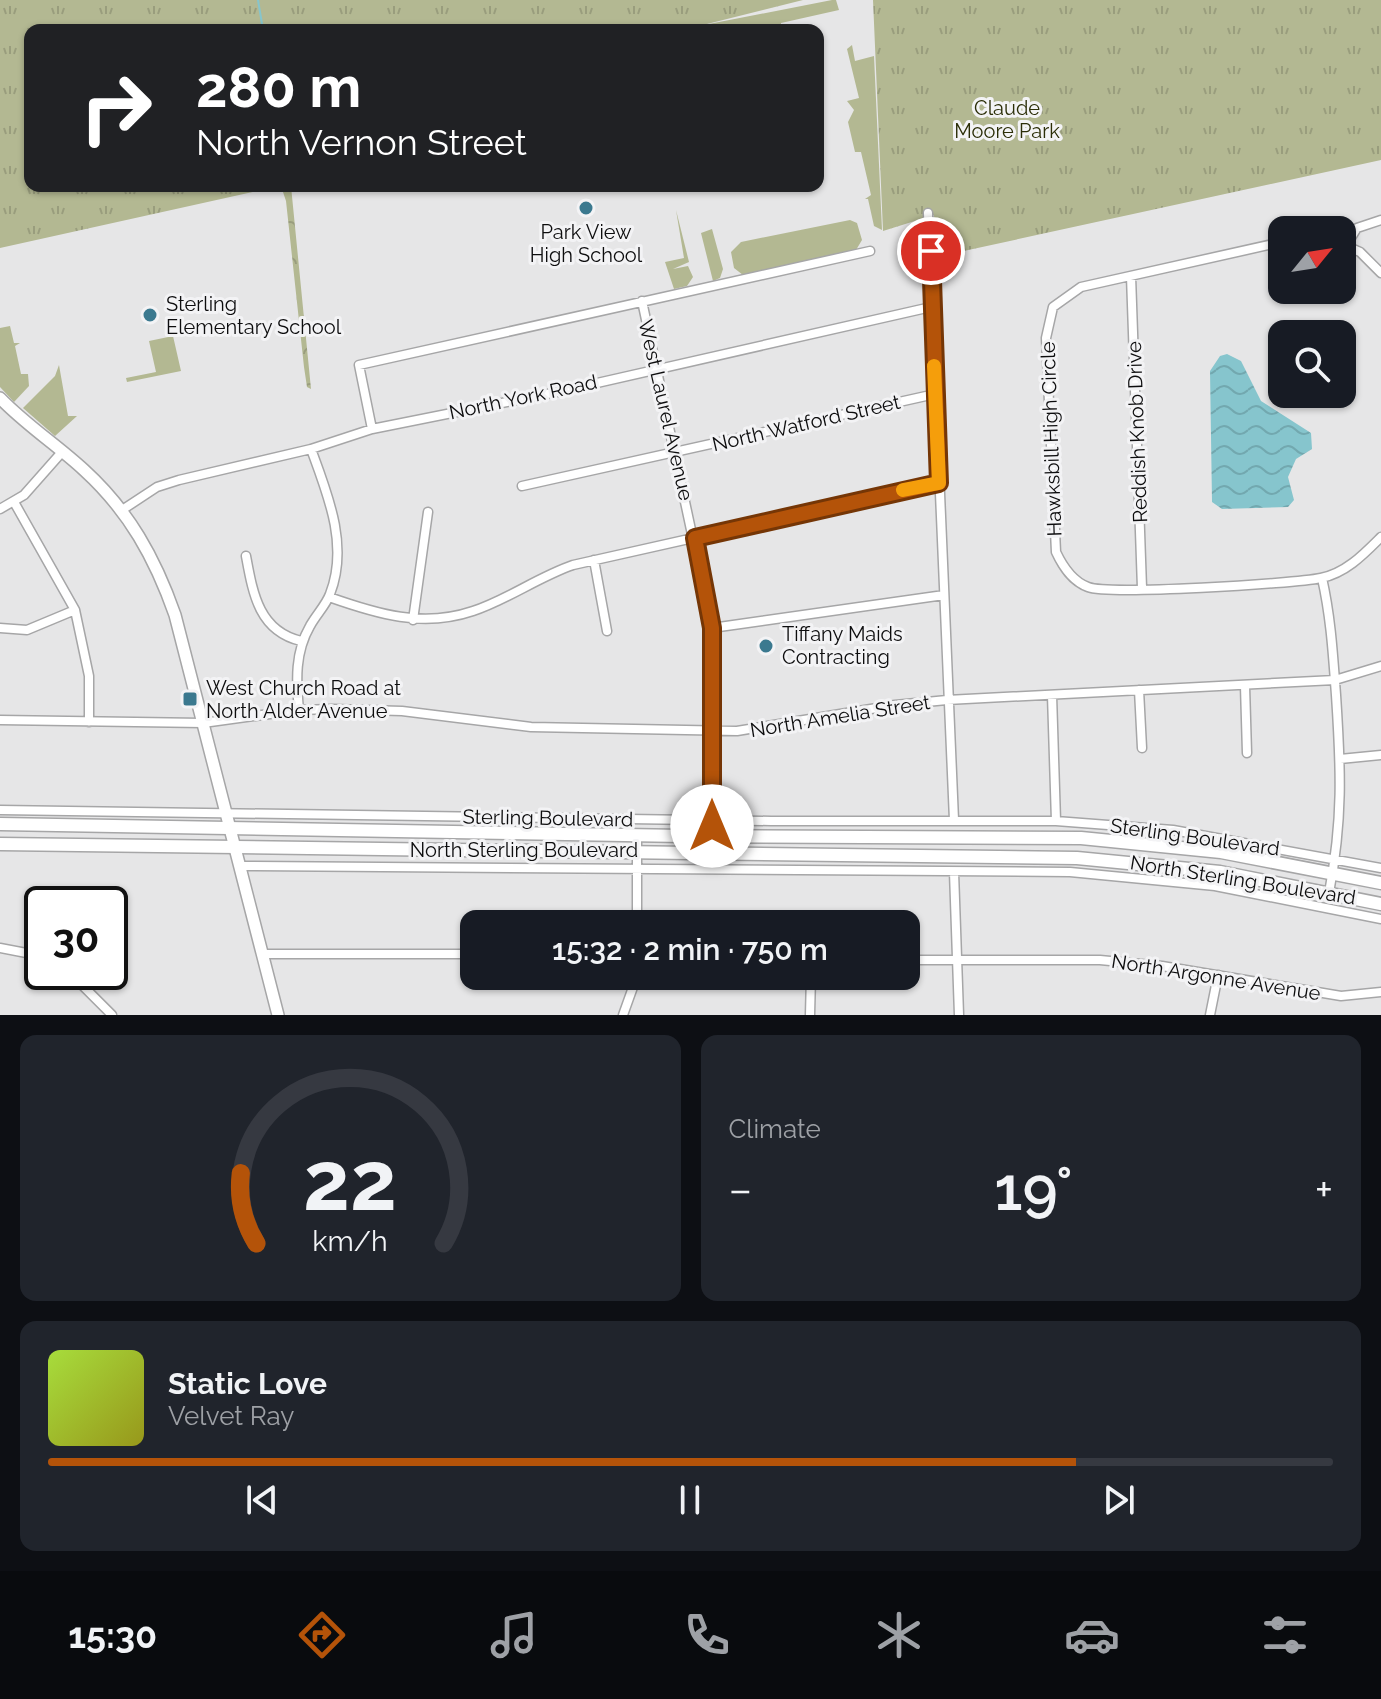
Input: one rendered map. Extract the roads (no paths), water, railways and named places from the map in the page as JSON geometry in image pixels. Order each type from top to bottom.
[{"type":"main road","points":[[0,398],[122,510],[159,570],[175,615],[278,1015]]},
{"type":"main road","name":"North Sterling Boulevard","points":[[0,824],[1127,840],[1381,883]]},
{"type":"main road","name":"North Sterling Boulevard","points":[[0,844],[638,850],[1124,860],[1220,872],[1381,904]]},
{"type":"street","points":[[928,213],[954,820]]},
{"type":"street","points":[[1356,229],[1381,220]]},
{"type":"street","name":"Hawksbill High Circle","points":[[1268,245],[1071,291],[1053,307],[1046,338],[1056,552],[1072,578],[1099,590],[1322,578],[1362,557],[1381,537]]},
{"type":"street","points":[[1356,250],[1381,273]]},
{"type":"street","points":[[372,429],[359,365],[870,251]]},
{"type":"street","name":"Reddish Knob Drive","points":[[1131,276],[1142,588]]},
{"type":"street","name":"West Laurel Avenue","points":[[642,301],[677,453],[712,628],[712,853]]},
{"type":"street","name":"North York Road","points":[[122,510],[157,487],[311,449],[372,429],[562,391],[931,307]]},
{"type":"street","name":"North Watford Street","points":[[522,486],[935,394]]},
{"type":"street","points":[[299,710],[297,675],[301,641],[329,597],[335,575],[337,537],[311,449]]},
{"type":"street","points":[[0,509],[14,502],[40,479],[62,452]]},
{"type":"street","points":[[329,597],[376,614],[413,620],[448,618],[475,611],[541,576],[594,560],[939,483]]},
{"type":"street","points":[[14,502],[75,610],[89,676],[89,722]]},
{"type":"street","points":[[413,620],[428,512]]},
{"type":"street","points":[[246,556],[261,615],[273,628],[301,641]]},
{"type":"street","points":[[594,560],[607,631]]},
{"type":"street","points":[[1322,578],[1333,631],[1342,812],[1329,893]]},
{"type":"street","points":[[712,628],[944,595]]},
{"type":"street","points":[[0,628],[27,630],[75,610]]},
{"type":"street","name":"North Amelia Street","points":[[0,720],[203,723],[299,710],[402,711],[531,727],[713,731],[770,728],[884,707],[947,700],[1335,680],[1381,666]]},
{"type":"street","points":[[1245,686],[1247,753]]},
{"type":"street","points":[[1139,690],[1142,748]]},
{"type":"street","points":[[1052,695],[1056,821]]},
{"type":"street","points":[[1340,759],[1381,755]]},
{"type":"street","name":"Sterling Boulevard","points":[[0,810],[133,814],[225,812],[712,820],[1056,821],[1173,830],[1381,868]]},
{"type":"street","points":[[637,835],[638,910]]},
{"type":"street","points":[[241,866],[1070,872],[1174,881],[1310,903],[1381,919]]},
{"type":"street","points":[[954,872],[959,1015]]},
{"type":"street","points":[[0,948],[24,953]]},
{"type":"street","points":[[263,954],[460,954]]},
{"type":"street","name":"North Argonne Avenue","points":[[920,959],[1100,960],[1218,975],[1341,996],[1381,992]]},
{"type":"street","points":[[1210,1015],[1218,975]]},
{"type":"street","points":[[88,990],[112,1015]]},
{"type":"street","points":[[623,1015],[632,990]]},
{"type":"street","points":[[810,1015],[811,990]]},
{"type":"water","points":[[1227,354],[1241,361],[1261,401],[1311,433],[1312,449],[1296,459],[1288,477],[1294,500],[1288,507],[1222,509],[1212,502],[1210,371],[1220,356]]},
{"type":"waterway","points":[[258,0],[262,24]]},
{"type":"place","name":"Park View High School","points":[[586,208]]},
{"type":"place","name":"Sterling Elementary School","points":[[150,315]]},
{"type":"place","name":"Tiffany Maids Contracting","points":[[766,646]]},
{"type":"place","name":"West Church Road at North Alder Avenue","points":[[190,699]]},
{"type":"park label","name":"Claude Moore Park","points":[[1007,120]]}]
